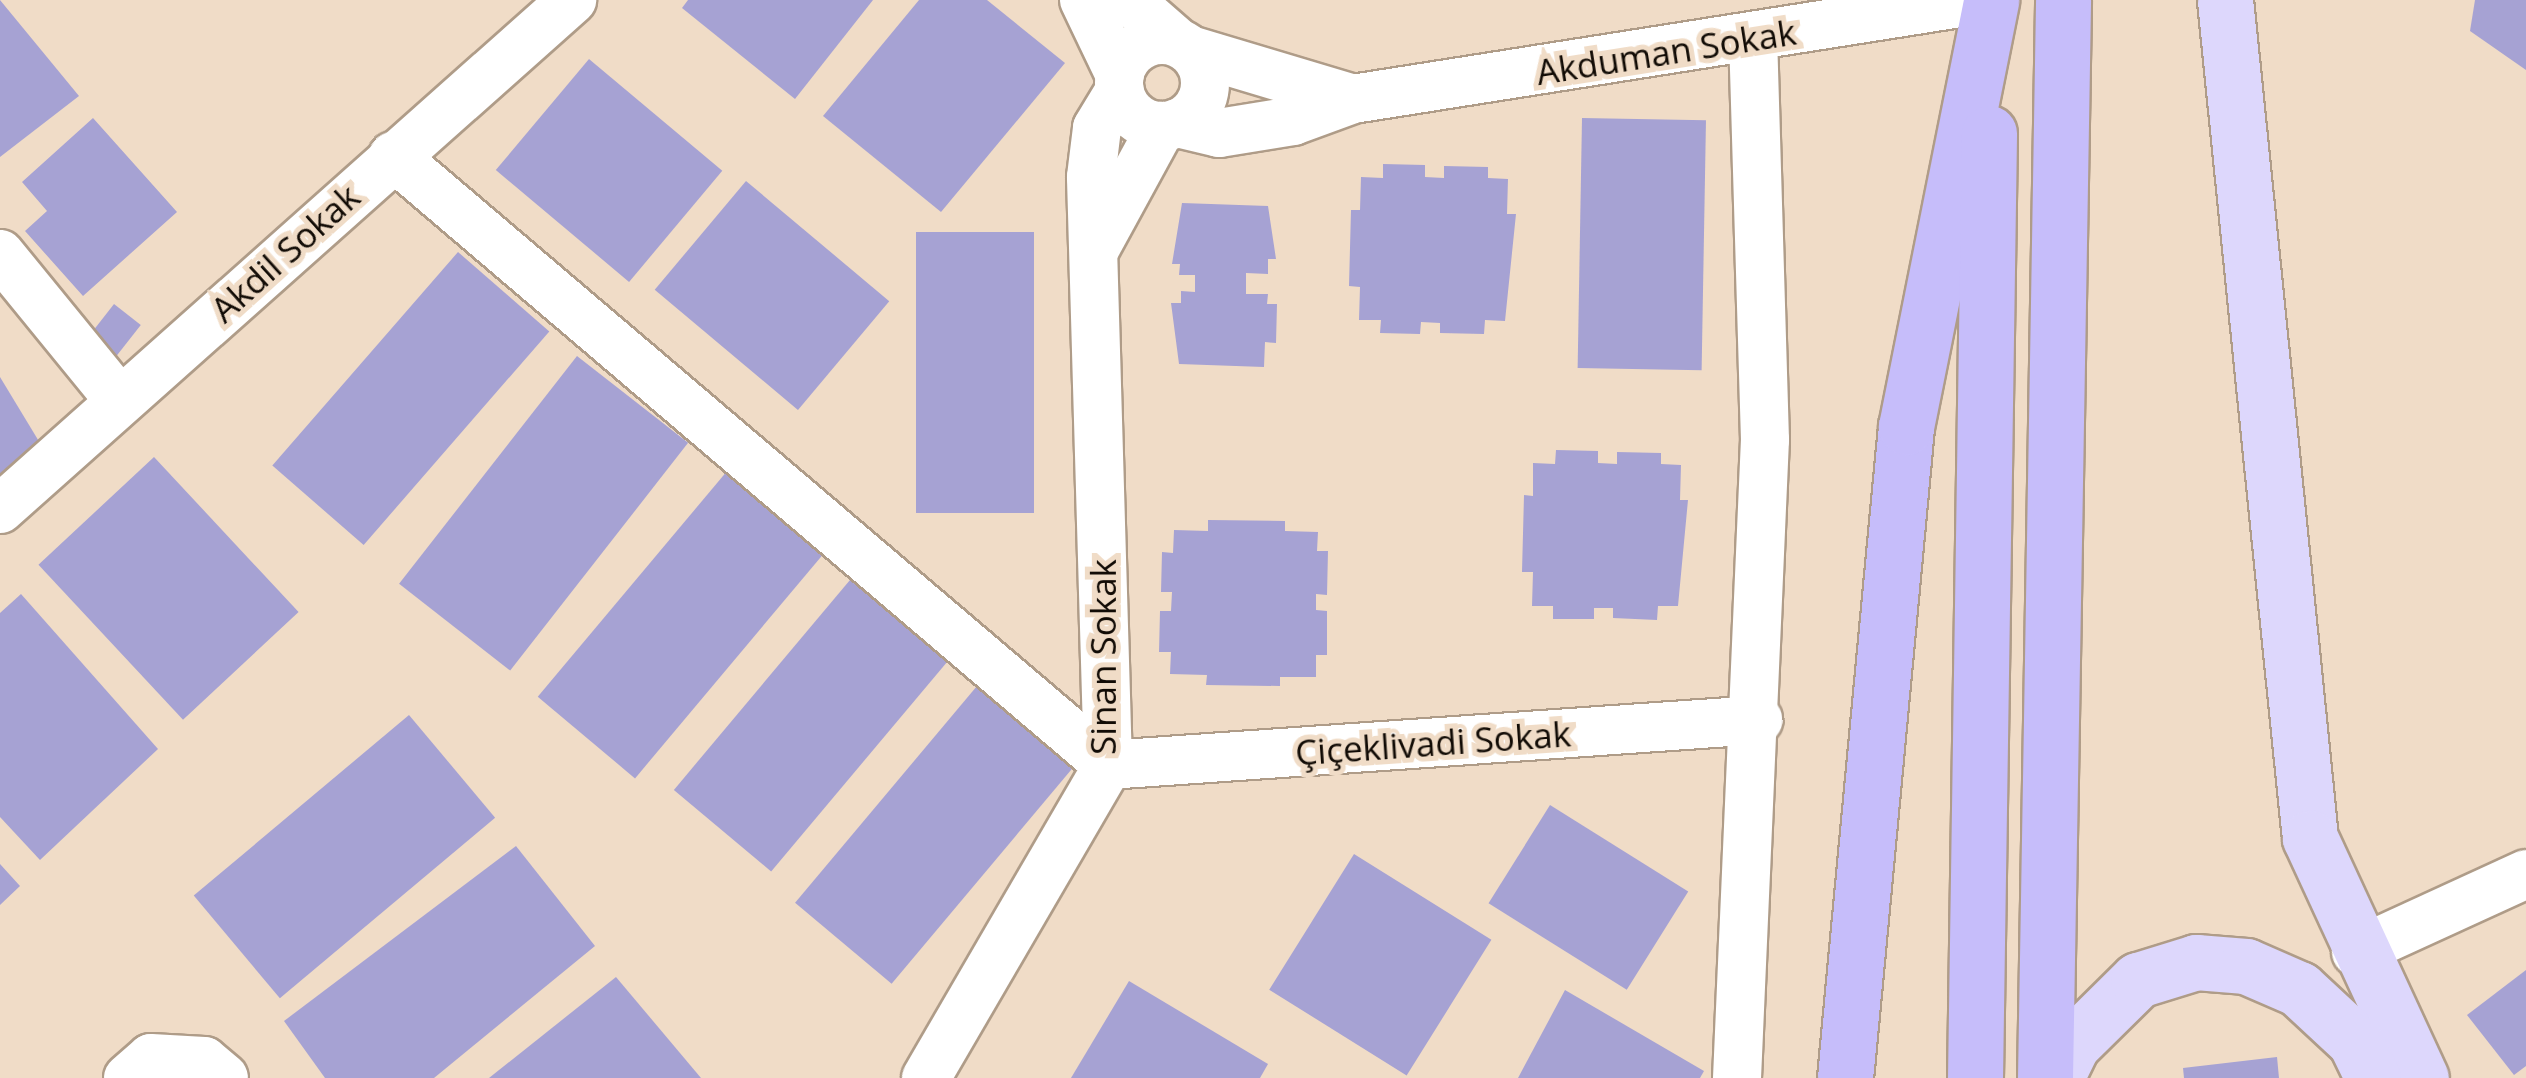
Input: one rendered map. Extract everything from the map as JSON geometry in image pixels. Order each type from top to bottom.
[{"type":"highway","points":[[1845,1078],[1906,427],[1991,0]]},
{"type":"highway","points":[[1975,1078],[1991,0]]},
{"type":"highway","points":[[2045,1078],[2064,0]]},
{"type":"main road","points":[[2225,0],[2297,747],[2310,838],[2356,952],[2421,1078]]},
{"type":"main road","points":[[2056,1078],[2072,1045],[2138,980],[2196,962],[2246,966],[2300,989],[2354,1042],[2373,1078]]},
{"type":"street","name":"Akdil Sokak","points":[[0,509],[572,0]]},
{"type":"street","points":[[1084,0],[1135,116],[1170,124],[1205,90],[1184,46],[1129,0]]},
{"type":"street","name":"Akduman Sokak","points":[[1170,124],[1219,132],[1293,121],[1353,99],[1753,41],[1978,0]]},
{"type":"street","points":[[1737,1078],[1758,720],[1766,440],[1753,41]]},
{"type":"street","points":[[1120,83],[1135,50],[1184,46]]},
{"type":"street","name":"Akduman Sokak","points":[[1184,46],[1353,99]]},
{"type":"street","name":"Sinan Sokak","points":[[926,1078],[1108,765],[1096,128],[1120,83]]},
{"type":"street","name":"Sinan Sokak","points":[[1096,247],[1170,124]]},
{"type":"street","points":[[393,156],[1108,765]]},
{"type":"street","points":[[0,254],[120,401]]},
{"type":"street","name":"Çiçeklivadi Sokak","points":[[1108,765],[1758,720]]},
{"type":"street","points":[[2356,952],[2521,887]]},
{"type":"street","points":[[128,1078],[151,1058],[204,1061],[224,1078]]},
{"type":"building","points":[[0,0],[79,96],[0,157]]},
{"type":"building","points":[[688,0],[873,0],[795,99],[682,8]]},
{"type":"building","points":[[919,0],[987,0],[1065,63],[941,212],[823,116]]},
{"type":"building","points":[[2475,0],[2526,0],[2526,70],[2470,31]]},
{"type":"building","points":[[589,59],[722,171],[629,282],[496,170]]},
{"type":"building","points":[[93,118],[177,212],[83,296],[25,231],[47,211],[22,182]]},
{"type":"building","points":[[1582,118],[1706,120],[1702,370],[1578,368]]},
{"type":"building","points":[[1383,164],[1425,165],[1425,177],[1444,178],[1444,166],[1488,167],[1488,178],[1508,179],[1507,214],[1516,214],[1505,321],[1485,320],[1484,334],[1440,333],[1440,323],[1421,322],[1420,334],[1380,333],[1381,320],[1359,320],[1360,287],[1349,286],[1351,210],[1360,210],[1361,177],[1383,178]]},
{"type":"building","points":[[746,181],[889,301],[798,410],[655,290]]},
{"type":"building","points":[[1182,203],[1268,206],[1276,259],[1268,259],[1268,274],[1246,273],[1246,294],[1268,294],[1267,304],[1277,304],[1276,343],[1265,342],[1264,367],[1179,364],[1171,303],[1181,303],[1181,291],[1195,292],[1195,275],[1179,275],[1180,264],[1172,264]]},
{"type":"building","points":[[916,232],[1034,232],[1034,513],[916,513]]},
{"type":"building","points":[[458,252],[549,331],[364,545],[272,466]]},
{"type":"building","points":[[114,304],[141,325],[109,365],[83,344]]},
{"type":"building","points":[[577,356],[688,443],[510,671],[399,584]]},
{"type":"building","points":[[0,377],[46,453],[0,486]]},
{"type":"building","points":[[1556,450],[1598,451],[1598,463],[1617,464],[1617,452],[1661,453],[1661,464],[1681,465],[1680,500],[1688,500],[1678,606],[1658,606],[1657,620],[1613,618],[1613,608],[1594,608],[1594,619],[1553,619],[1553,606],[1532,606],[1533,572],[1522,572],[1524,495],[1533,496],[1533,463],[1555,464]]},
{"type":"building","points":[[154,457],[299,612],[183,720],[38,565]]},
{"type":"building","points":[[728,470],[825,552],[635,778],[538,697]]},
{"type":"building","points":[[1208,520],[1285,521],[1285,531],[1318,532],[1317,551],[1328,551],[1327,595],[1316,594],[1316,610],[1327,611],[1327,655],[1316,655],[1316,677],[1280,677],[1280,686],[1206,685],[1207,675],[1170,674],[1171,652],[1159,652],[1160,611],[1171,611],[1172,592],[1161,592],[1162,552],[1173,553],[1174,530],[1208,531]]},
{"type":"building","points":[[850,580],[947,662],[771,872],[674,790]]},
{"type":"building","points":[[21,594],[158,749],[40,860],[0,817],[0,613]]},
{"type":"building","points":[[977,686],[1074,767],[892,984],[795,903]]},
{"type":"building","points":[[409,715],[495,818],[280,998],[194,896]]},
{"type":"building","points":[[1550,805],[1688,891],[1627,990],[1489,903]]},
{"type":"building","points":[[516,846],[595,946],[434,1078],[325,1078],[284,1021]]},
{"type":"building","points":[[1354,854],[1491,940],[1407,1076],[1269,990]]},
{"type":"building","points":[[0,864],[20,886],[0,905]]},
{"type":"building","points":[[2526,970],[2526,1066],[2514,1075],[2467,1015]]},
{"type":"building","points":[[616,977],[701,1078],[489,1078]]},
{"type":"building","points":[[1129,981],[1268,1064],[1260,1078],[1071,1078]]},
{"type":"building","points":[[1565,990],[1704,1071],[1700,1078],[1518,1078]]},
{"type":"building","points":[[2277,1057],[2279,1078],[2184,1078],[2183,1068]]}]
